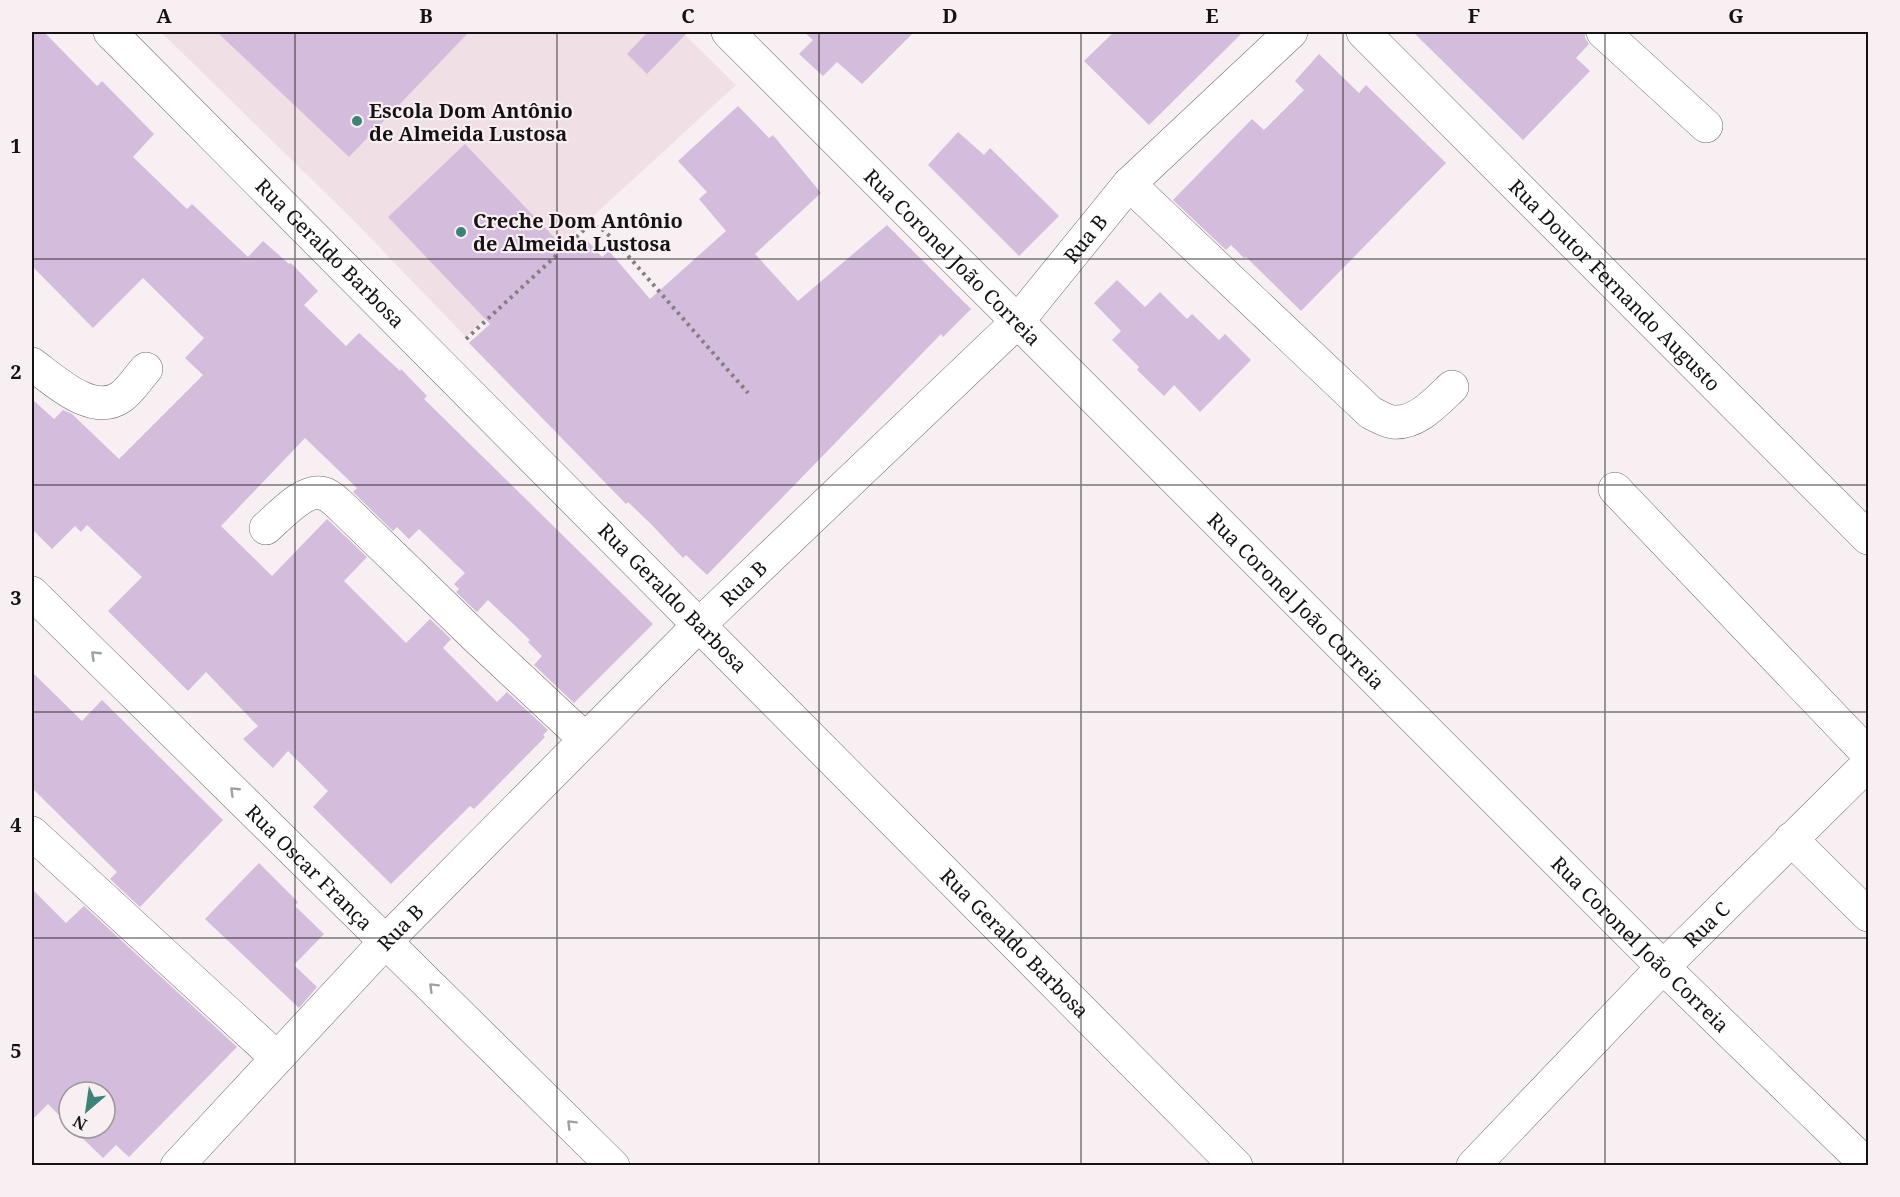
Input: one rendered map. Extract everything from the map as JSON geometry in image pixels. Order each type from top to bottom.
[{"type":"street","name":"Rua Geraldo Barbosa","points":[[110,32],[442,362],[1236,1166]]},
{"type":"street","name":"Rua Coronel João Correia","points":[[729,32],[1663,967],[1868,1166]]},
{"type":"street","name":"Rua B","points":[[177,1166],[386,941],[699,624],[1017,322],[1129,184],[1291,32]]},
{"type":"street","name":"Rua Doutor Fernando Augusto","points":[[1363,32],[1869,538]]},
{"type":"street","points":[[1603,32],[1706,126]]},
{"type":"street","points":[[1129,184],[1371,413],[1391,422],[1408,422],[1426,411],[1452,387]]},
{"type":"street","points":[[32,364],[70,391],[90,401],[106,404],[122,397],[146,369]]},
{"type":"street","points":[[1615,489],[1869,754]]},
{"type":"street","points":[[266,528],[306,495],[326,494],[585,739]]},
{"type":"street","name":"Rua Oscar França","points":[[32,593],[613,1166]]},
{"type":"street","name":"Rua C","points":[[1473,1166],[1663,967],[1869,764]]},
{"type":"street","points":[[32,832],[277,1058]]},
{"type":"street","points":[[1791,839],[1869,915]]},
{"type":"path","points":[[442,362],[585,229],[594,226],[602,229],[616,242],[748,393]]},
{"type":"shaded area","points":[[161,32],[682,32],[736,85],[566,241],[466,337],[356,223]]},
{"type":"building","points":[[32,32],[44,32],[97,86],[102,81],[154,134],[133,157],[187,209],[192,204],[248,257],[263,241],[289,264],[291,263],[318,291],[304,305],[346,346],[359,333],[400,371],[401,369],[427,396],[424,399],[653,624],[574,703],[534,665],[542,656],[528,642],[530,640],[488,600],[477,612],[456,592],[459,589],[454,584],[465,573],[419,529],[409,539],[397,527],[393,531],[353,492],[357,488],[305,438],[221,526],[272,576],[327,519],[367,557],[344,581],[406,643],[430,619],[451,639],[443,648],[497,702],[507,692],[548,730],[543,735],[545,737],[474,809],[470,806],[391,884],[313,807],[328,791],[288,751],[273,768],[243,739],[258,726],[206,672],[188,691],[108,611],[142,577],[87,525],[81,532],[75,526],[52,549],[32,529],[32,399],[54,419],[63,410],[72,414],[119,459],[203,375],[185,358],[204,338],[143,278],[93,328],[32,266]]},
{"type":"building","points":[[217,32],[469,32],[349,157]]},
{"type":"building","points":[[648,32],[688,32],[647,74],[627,54]]},
{"type":"building","points":[[804,32],[914,32],[862,84],[837,62],[823,76],[799,54],[813,40]]},
{"type":"building","points":[[1114,32],[1243,32],[1149,125],[1084,61]]},
{"type":"building","points":[[1413,32],[1585,32],[1585,38],[1589,44],[1576,58],[1590,71],[1523,140]]},
{"type":"building","points":[[1319,54],[1359,93],[1366,85],[1446,163],[1301,311],[1246,257],[1244,258],[1231,245],[1226,250],[1173,200],[1252,119],[1264,130],[1304,90],[1295,81]]},
{"type":"building","points":[[738,106],[769,138],[773,135],[821,193],[755,254],[798,301],[887,225],[971,309],[943,337],[941,334],[707,575],[686,555],[683,558],[628,502],[626,504],[469,343],[490,324],[388,217],[465,144],[569,253],[585,238],[602,257],[609,251],[650,299],[726,231],[699,199],[707,192],[678,161]]},
{"type":"building","points":[[958,132],[984,155],[990,148],[1059,216],[1019,256],[928,165]]},
{"type":"building","points":[[1117,280],[1145,307],[1160,292],[1187,319],[1192,314],[1219,340],[1225,334],[1251,360],[1200,412],[1174,385],[1164,396],[1137,370],[1139,367],[1112,340],[1121,331],[1094,303]]},
{"type":"building","points":[[32,672],[82,721],[102,700],[223,820],[140,907],[110,879],[117,872],[32,788]]},
{"type":"building","points":[[259,863],[298,902],[295,906],[324,934],[294,965],[317,987],[299,1008],[205,919]]},
{"type":"building","points":[[32,889],[66,923],[84,906],[237,1047],[129,1157],[116,1145],[103,1158],[84,1140],[117,1140],[117,1080],[57,1080],[57,1113],[48,1104],[32,1120]]},
{"type":"place","name":"Escola Dom Antônio de Almeida Lustosa","points":[[357,121]]},
{"type":"place","name":"Creche Dom Antônio de Almeida Lustosa","points":[[461,232]]}]
